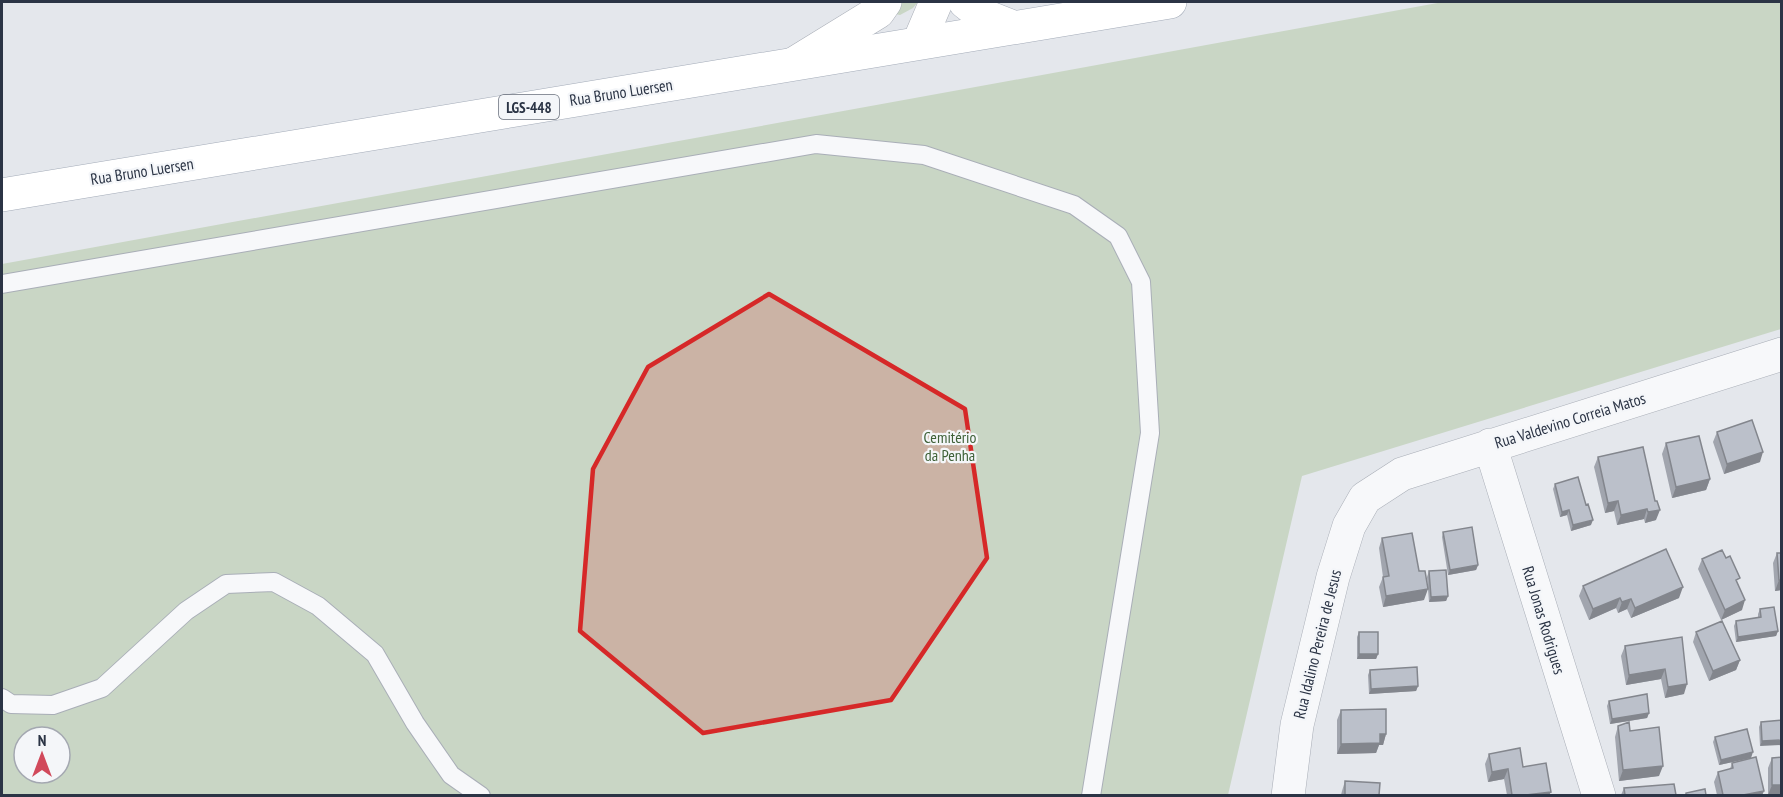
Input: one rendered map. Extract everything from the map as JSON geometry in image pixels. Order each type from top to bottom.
[{"type":"main road","points":[[795,63],[878,12],[885,2]]},
{"type":"main road","points":[[919,42],[936,2]]},
{"type":"main road","points":[[965,2],[980,14],[1013,27]]},
{"type":"main road","name":"Rua Bruno Luersen","points":[[2,195],[1170,2]]},
{"type":"street","name":"Rua Valdevino Correia Matos","points":[[1365,498],[1402,474],[1782,354]]},
{"type":"street","name":"Rua Jonas Rodrigues","points":[[1490,445],[1599,795]]},
{"type":"street","name":"Rua Idalino Pereira de Jesus","points":[[1288,795],[1297,725],[1333,577],[1349,526],[1365,498]]},
{"type":"lane","points":[[2,284],[816,144],[924,155],[1074,205],[1118,236],[1141,282],[1149,433],[1091,795]]},
{"type":"lane","points":[[2,698],[10,704],[53,705],[102,688],[186,611],[226,584],[273,582],[318,606],[375,654],[415,723],[451,775],[481,795]]},
{"type":"highlighted area","points":[[769,294],[965,409],[987,558],[891,700],[703,733],[580,631],[593,469],[648,367]]},
{"type":"green space","points":[[899,2],[918,2],[913,8],[900,15],[895,14]]},
{"type":"green space","name":"Cemitério da Penha","points":[[1443,2],[1781,2],[1781,329],[1302,476],[1228,795],[2,796],[2,264]]},
{"type":"building","points":[[1752,420],[1763,452],[1727,464],[1717,432]]},
{"type":"building","points":[[1699,436],[1710,479],[1676,487],[1666,443]]},
{"type":"building","points":[[1643,447],[1655,501],[1660,510],[1648,512],[1647,509],[1621,515],[1618,501],[1608,503],[1598,457]]},
{"type":"building","points":[[1578,477],[1593,520],[1573,525],[1569,510],[1562,512],[1555,484]]},
{"type":"building","points":[[1472,527],[1478,565],[1450,570],[1443,532]]},
{"type":"building","points":[[1412,533],[1419,571],[1425,571],[1428,589],[1386,596],[1383,577],[1389,576],[1382,538]]},
{"type":"building","points":[[1666,549],[1683,587],[1635,608],[1631,599],[1622,602],[1620,598],[1593,609],[1583,586]]},
{"type":"building","points":[[1722,550],[1726,558],[1730,556],[1740,578],[1736,580],[1745,600],[1725,610],[1702,559]]},
{"type":"building","points":[[1777,553],[1782,553],[1782,580],[1779,580]]},
{"type":"building","points":[[1446,570],[1448,596],[1431,597],[1429,571]]},
{"type":"building","points":[[1774,607],[1778,631],[1738,637],[1736,621],[1761,617],[1760,609]]},
{"type":"building","points":[[1722,621],[1740,660],[1713,671],[1696,632]]},
{"type":"building","points":[[1359,632],[1378,632],[1378,654],[1359,654]]},
{"type":"building","points":[[1682,637],[1687,684],[1668,687],[1665,669],[1629,675],[1625,646]]},
{"type":"building","points":[[1417,667],[1418,686],[1371,689],[1370,670]]},
{"type":"building","points":[[1647,694],[1649,713],[1612,719],[1609,701]]},
{"type":"building","points":[[1386,709],[1386,734],[1380,734],[1380,743],[1341,744],[1341,710]]},
{"type":"building","points":[[1782,720],[1782,740],[1762,741],[1761,722]]},
{"type":"building","points":[[1629,722],[1630,731],[1659,727],[1663,766],[1623,770],[1618,726]]},
{"type":"building","points":[[1747,729],[1753,752],[1721,760],[1715,737]]},
{"type":"building","points":[[1520,748],[1523,767],[1546,763],[1551,792],[1512,795],[1508,769],[1492,772],[1489,754]]},
{"type":"building","points":[[1756,757],[1764,791],[1743,795],[1723,795],[1718,772],[1733,768],[1732,763]]},
{"type":"building","points":[[1782,757],[1782,785],[1772,785],[1772,758]]},
{"type":"building","points":[[1345,781],[1380,783],[1379,795],[1345,795]]},
{"type":"building","points":[[1674,784],[1676,795],[1625,795],[1624,788]]},
{"type":"building","points":[[1705,789],[1706,795],[1686,795],[1686,793]]}]
